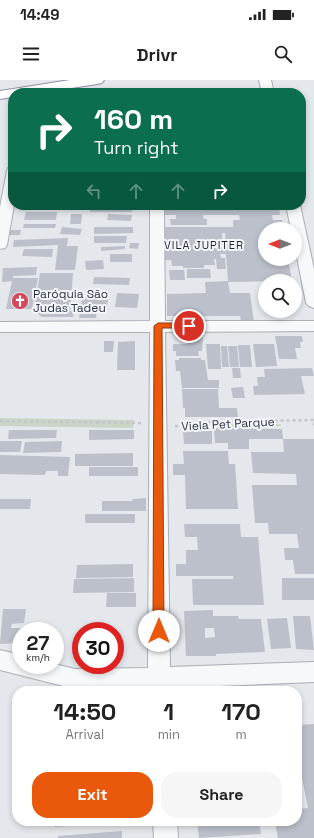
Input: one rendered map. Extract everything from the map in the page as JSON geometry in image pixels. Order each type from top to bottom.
[{"type":"highway","points":[[45,88],[97,80]]},
{"type":"street","points":[[0,245],[8,199]]},
{"type":"street","points":[[157,210],[159,684]]},
{"type":"street","points":[[293,210],[314,302]]},
{"type":"street","points":[[0,328],[314,326]]},
{"type":"street","points":[[0,660],[74,679],[159,684],[314,672]]},
{"type":"street","points":[[165,826],[166,838]]},
{"type":"path","points":[[0,420],[137,423]]},
{"type":"path","name":"Viela Pet Parque","points":[[159,426],[204,426],[206,422],[314,420],[314,427]]},
{"type":"green space","points":[[0,418],[134,420],[133,428],[0,426]]},
{"type":"green space","points":[[212,424],[281,424],[281,426],[213,427]]},
{"type":"building","points":[[90,210],[132,210],[132,212],[90,212]]},
{"type":"building","points":[[163,210],[280,210],[280,215],[272,215],[273,220],[282,220],[282,222],[258,222],[258,266],[289,266],[291,274],[258,274],[258,282],[228,282],[230,293],[250,293],[254,322],[241,322],[240,316],[167,316],[167,294],[206,293],[205,282],[228,281],[226,254],[220,254],[221,258],[225,258],[226,269],[217,269],[216,259],[214,259],[215,265],[204,265],[204,268],[183,268],[183,266],[172,266],[171,260],[165,260],[163,227],[233,227],[233,220],[240,220],[239,215],[203,215],[204,219],[207,219],[207,225],[171,225],[170,219],[176,219],[176,215],[163,215]],"holes":[[[222,233],[225,233],[226,248],[213,248],[213,245],[223,245]]]},
{"type":"building","points":[[26,212],[57,212],[56,220],[24,220]]},
{"type":"building","points":[[71,214],[82,214],[81,224],[70,224]]},
{"type":"building","points":[[108,214],[132,215],[131,221],[107,220]]},
{"type":"building","points":[[24,224],[56,224],[55,228],[23,228]]},
{"type":"building","points":[[62,227],[82,229],[80,235],[60,234]]},
{"type":"building","points":[[94,227],[133,227],[133,233],[94,234]]},
{"type":"building","points":[[7,230],[21,230],[20,235],[6,235]]},
{"type":"building","points":[[94,236],[127,236],[126,243],[94,243]]},
{"type":"building","points":[[68,238],[67,246],[78,246],[75,270],[55,270],[58,245],[13,247],[14,240]]},
{"type":"building","points":[[130,243],[139,243],[138,249],[129,248]]},
{"type":"building","points":[[125,246],[125,249],[101,251],[101,247]]},
{"type":"building","points":[[24,249],[53,249],[52,257],[22,256]]},
{"type":"building","points":[[110,254],[132,254],[132,262],[110,262]]},
{"type":"building","points":[[103,260],[104,269],[86,270],[85,261]]},
{"type":"building","name":"Paróquia São Judas Tadeu","points":[[37,267],[36,275],[13,276],[13,278],[38,278],[32,309],[6,309],[12,281],[2,282],[3,268]]},
{"type":"building","points":[[187,269],[210,269],[211,278],[187,278]]},
{"type":"building","points":[[169,270],[184,270],[185,280],[170,280]]},
{"type":"building","points":[[40,273],[73,273],[70,311],[74,311],[73,317],[42,317],[34,311]]},
{"type":"building","points":[[94,277],[130,278],[129,285],[93,284]]},
{"type":"building","points":[[117,293],[139,294],[137,308],[115,307]]},
{"type":"building","points":[[82,298],[108,299],[107,307],[97,307],[96,318],[79,318]]},
{"type":"building","points":[[275,336],[302,336],[303,342],[300,342],[301,348],[295,348],[297,359],[279,359]]},
{"type":"building","points":[[188,337],[203,337],[202,351],[198,351],[199,356],[176,356],[176,351],[173,351],[173,344],[188,344]]},
{"type":"building","points":[[104,341],[114,341],[113,352],[104,352]]},
{"type":"building","points":[[135,341],[135,370],[117,370],[118,342]]},
{"type":"building","points":[[206,344],[220,344],[221,369],[208,369]]},
{"type":"building","points":[[253,344],[274,344],[277,366],[256,367]]},
{"type":"building","points":[[238,345],[250,345],[252,367],[240,367]]},
{"type":"building","points":[[221,346],[227,346],[229,367],[222,367]]},
{"type":"building","points":[[228,346],[237,346],[239,367],[230,367]]},
{"type":"building","points":[[179,358],[201,358],[201,360],[205,360],[208,380],[219,380],[219,388],[182,388],[180,371],[176,371],[175,360],[179,360]]},
{"type":"building","points":[[232,368],[240,368],[241,378],[233,378]]},
{"type":"building","points":[[312,368],[314,376],[301,376],[305,394],[254,395],[253,386],[258,386],[257,377],[265,377],[264,369]]},
{"type":"building","points":[[243,387],[245,398],[233,398],[231,388]]},
{"type":"building","points":[[182,389],[218,389],[219,408],[237,408],[238,417],[185,417]]},
{"type":"building","points":[[214,428],[282,429],[283,439],[249,439],[249,449],[228,449],[228,443],[215,443]]},
{"type":"building","points":[[9,430],[57,430],[56,438],[8,439]]},
{"type":"building","points":[[89,430],[134,430],[134,439],[89,440]]},
{"type":"building","points":[[183,431],[212,431],[212,444],[184,444]]},
{"type":"building","points":[[283,439],[314,439],[314,574],[295,574],[293,560],[285,560],[284,548],[299,548],[297,534],[269,534],[268,523],[255,523],[252,485],[297,485],[296,474],[253,473],[251,452],[284,452]]},
{"type":"building","points":[[0,441],[22,441],[20,452],[0,452]]},
{"type":"building","points":[[62,441],[61,452],[23,453],[25,442]]},
{"type":"building","points":[[183,451],[228,451],[229,464],[235,464],[238,509],[186,509],[185,475],[173,475],[173,464],[184,464]]},
{"type":"building","points":[[133,453],[133,466],[75,466],[75,454]]},
{"type":"building","points":[[0,455],[70,457],[68,476],[58,476],[58,471],[46,471],[45,475],[0,474]]},
{"type":"building","points":[[89,467],[138,467],[138,476],[89,476]]},
{"type":"building","points":[[146,498],[146,511],[102,511],[102,501],[132,501],[133,499]]},
{"type":"building","points":[[0,499],[31,499],[30,509],[0,509]]},
{"type":"building","points":[[85,514],[135,514],[135,523],[85,523]]},
{"type":"building","points":[[184,524],[240,524],[241,537],[258,537],[264,605],[193,605],[192,579],[233,579],[233,576],[176,576],[176,564],[186,564],[186,550],[198,550],[197,537],[185,537]]},
{"type":"building","points":[[133,564],[133,577],[76,578],[77,565]]},
{"type":"building","points":[[134,578],[134,592],[73,593],[74,579]]},
{"type":"building","points":[[282,578],[314,578],[314,600],[282,600]]},
{"type":"building","points":[[107,593],[136,593],[136,607],[106,607]]},
{"type":"building","points":[[3,609],[26,609],[24,622],[12,622],[12,643],[0,644]]},
{"type":"building","points":[[213,610],[213,616],[238,616],[239,619],[261,619],[265,652],[216,654],[216,656],[186,656],[184,611]],"holes":[[[205,628],[214,628],[215,637],[205,638]]]},
{"type":"building","points":[[293,616],[310,616],[314,650],[296,649]]},
{"type":"building","points":[[287,618],[291,648],[271,649],[267,619]]},
{"type":"building","points":[[314,724],[314,838],[278,838],[276,826],[302,826],[302,809],[308,808],[302,778],[302,725]]},
{"type":"building","points":[[198,826],[260,826],[261,834],[199,838]]},
{"type":"building","points":[[122,831],[122,838],[58,838],[58,836]]},
{"type":"place","name":"Paróquia São Judas Tadeu","points":[[20,301]]},
{"type":"district","name":"VILA JUPITER","points":[[204,245]]},
{"type":"route","points":[[159,631],[158,326],[189,326]]}]
